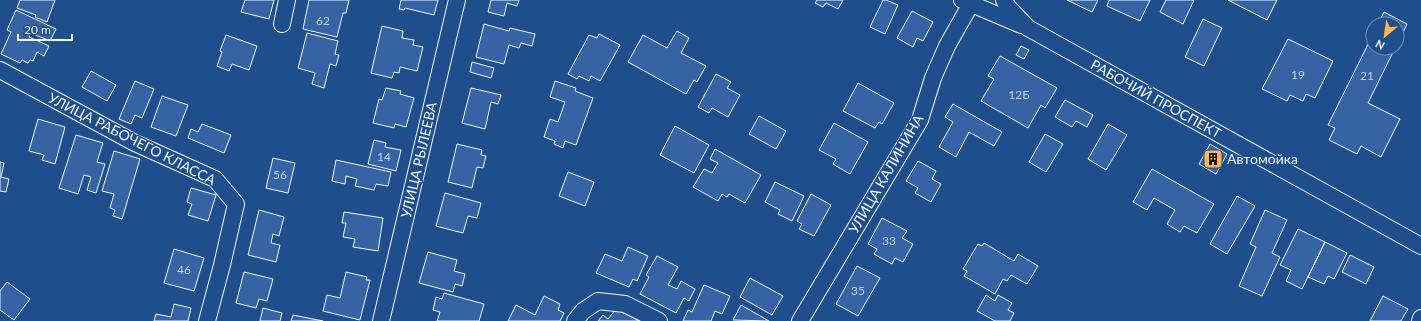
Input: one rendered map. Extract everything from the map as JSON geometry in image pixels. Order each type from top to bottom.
[{"type":"street","points":[[282,24],[287,0]]},
{"type":"street","name":"УЛИЦА РЫЛЕЕВА","points":[[381,321],[457,0]]},
{"type":"street","name":"РАБОЧИЙ ПРОСПЕКТ","points":[[1004,0],[1008,7],[1028,28],[1421,246]]},
{"type":"street","points":[[968,1],[1028,28]]},
{"type":"street","name":"УЛИЦА КАЛИНИНА","points":[[800,321],[920,120],[933,78],[968,1]]},
{"type":"street","name":"УЛИЦА РАБОЧЕГО КЛАССА","points":[[0,70],[135,143],[215,179],[236,204],[207,321]]},
{"type":"street","points":[[575,321],[583,311],[598,301],[625,304],[658,321]]},
{"type":"building","points":[[20,0],[55,0],[47,22],[35,17],[36,15],[17,8]]},
{"type":"building","points":[[245,0],[274,0],[269,19],[241,12]]},
{"type":"building","points":[[309,0],[349,0],[346,13],[343,13],[337,37],[303,29]]},
{"type":"building","points":[[401,0],[438,0],[434,15],[405,8],[404,10],[399,9]]},
{"type":"building","points":[[491,0],[519,0],[517,6],[507,3],[504,16],[488,12]]},
{"type":"building","points":[[817,0],[843,0],[838,9],[826,3],[823,7],[815,3]]},
{"type":"building","points":[[883,0],[898,5],[885,34],[870,27]]},
{"type":"building","points":[[1067,0],[1098,0],[1092,12]]},
{"type":"building","points":[[1109,0],[1150,0],[1140,21],[1107,6]]},
{"type":"building","points":[[1166,0],[1194,0],[1183,24],[1160,12]]},
{"type":"building","points":[[1228,0],[1277,0],[1267,20]]},
{"type":"building","points":[[16,10],[56,29],[50,41],[31,33],[29,37],[49,46],[44,56],[37,52],[33,61],[30,60],[28,63],[22,60],[20,63],[1,54],[11,32],[7,30]]},
{"type":"building","points":[[912,11],[933,22],[923,41],[917,38],[913,47],[897,38]]},
{"type":"building","points":[[1384,12],[1392,16],[1382,16]]},
{"type":"building","points":[[1203,19],[1222,28],[1204,66],[1185,57]]},
{"type":"building","points":[[484,24],[509,31],[510,28],[535,34],[532,46],[521,43],[519,48],[509,45],[504,64],[476,57]]},
{"type":"building","points":[[382,26],[403,31],[402,38],[414,40],[413,45],[423,47],[417,71],[400,67],[399,73],[394,72],[392,78],[371,73]]},
{"type":"building","points":[[677,31],[689,38],[681,53],[706,66],[697,82],[694,80],[686,94],[628,62],[643,35],[667,48]]},
{"type":"building","points":[[307,33],[338,41],[335,54],[339,55],[336,66],[330,64],[324,88],[312,84],[315,73],[298,68]]},
{"type":"building","points":[[599,34],[620,45],[600,81],[591,76],[589,81],[579,76],[577,79],[568,74],[589,35],[597,38]]},
{"type":"building","points":[[226,35],[257,46],[249,70],[232,64],[229,71],[217,66],[222,52],[220,51]]},
{"type":"building","points":[[1288,39],[1333,61],[1315,98],[1306,94],[1303,101],[1290,95],[1287,101],[1262,89]]},
{"type":"building","points":[[1021,46],[1029,50],[1024,59],[1016,55]]},
{"type":"building","points":[[1365,50],[1365,56],[1391,56],[1368,103],[1400,119],[1381,157],[1361,146],[1357,154],[1329,140],[1335,128],[1328,125]]},
{"type":"building","points":[[1000,56],[1057,88],[1045,108],[1041,105],[1028,128],[981,101],[994,79],[988,76]]},
{"type":"building","points":[[472,62],[494,68],[491,78],[470,72]]},
{"type":"building","points":[[91,71],[116,85],[107,101],[82,87]]},
{"type":"building","points":[[716,74],[731,82],[727,88],[740,95],[728,117],[712,108],[709,113],[698,107]]},
{"type":"building","points":[[135,81],[154,89],[142,118],[135,115],[131,124],[119,119]]},
{"type":"building","points":[[555,81],[576,88],[575,91],[593,98],[576,145],[565,141],[563,148],[554,144],[555,141],[544,137],[550,119],[558,122],[565,102],[550,97]]},
{"type":"building","points":[[858,83],[894,103],[882,124],[879,122],[875,128],[843,111]]},
{"type":"building","points":[[386,88],[401,91],[400,94],[414,98],[406,127],[395,124],[394,128],[373,123],[379,99],[382,100]]},
{"type":"building","points":[[471,88],[501,95],[498,104],[491,102],[485,129],[462,123]]},
{"type":"building","points":[[162,96],[188,105],[176,136],[151,127]]},
{"type":"building","points":[[1065,100],[1093,115],[1087,127],[1076,121],[1072,127],[1055,117]]},
{"type":"building","points":[[953,104],[1002,132],[994,146],[969,132],[956,157],[939,147],[953,122],[945,117]]},
{"type":"building","points":[[759,116],[786,131],[776,149],[749,134]]},
{"type":"building","points":[[38,119],[65,127],[55,164],[42,160],[44,155],[29,151]]},
{"type":"building","points":[[834,123],[868,142],[850,174],[833,164],[836,159],[819,150]]},
{"type":"building","points":[[202,124],[231,135],[224,153],[188,138],[191,129],[198,132]]},
{"type":"building","points":[[1108,124],[1127,135],[1106,170],[1088,159]]},
{"type":"building","points":[[675,126],[709,145],[694,173],[660,155]]},
{"type":"building","points":[[1045,134],[1063,144],[1046,172],[1029,162]]},
{"type":"building","points":[[76,135],[103,143],[97,162],[105,164],[96,193],[87,190],[91,177],[84,175],[78,194],[59,188]]},
{"type":"building","points":[[374,140],[386,143],[385,147],[401,150],[396,171],[368,164]]},
{"type":"building","points":[[457,144],[482,150],[481,155],[486,156],[483,168],[477,167],[472,188],[448,182]]},
{"type":"building","name":"Автомойка","points":[[1210,144],[1227,154],[1216,174],[1199,164]]},
{"type":"building","points":[[715,149],[761,175],[745,203],[729,194],[727,197],[722,194],[718,201],[693,187],[704,169],[712,173],[718,163],[710,159]]},
{"type":"building","points":[[114,151],[140,159],[122,219],[113,216],[115,210],[110,208],[114,194],[102,191]]},
{"type":"building","points":[[273,158],[295,163],[288,193],[266,188]]},
{"type":"building","points":[[336,160],[391,172],[388,186],[376,184],[374,190],[355,186],[357,179],[346,176],[345,184],[332,181]]},
{"type":"building","points":[[918,161],[936,171],[932,179],[941,184],[931,202],[915,193],[918,188],[906,181]]},
{"type":"building","points":[[0,162],[4,163],[1,177],[9,179],[6,192],[0,191]]},
{"type":"building","points":[[1152,169],[1214,204],[1197,233],[1184,226],[1180,232],[1167,224],[1175,210],[1154,198],[1147,210],[1133,202]]},
{"type":"building","points":[[568,172],[594,182],[585,206],[559,196]]},
{"type":"building","points":[[775,182],[804,196],[792,221],[778,214],[780,210],[765,202]]},
{"type":"building","points":[[191,188],[216,195],[208,221],[188,215],[192,204],[187,202]]},
{"type":"building","points":[[445,193],[481,203],[477,218],[468,216],[463,233],[436,226]]},
{"type":"building","points":[[811,194],[831,205],[814,236],[799,229],[802,224],[797,221]]},
{"type":"building","points":[[1237,196],[1255,206],[1227,254],[1210,244]]},
{"type":"building","points":[[259,210],[284,217],[279,236],[273,234],[271,243],[280,245],[276,262],[248,255]]},
{"type":"building","points":[[1265,210],[1287,220],[1272,253],[1280,257],[1262,296],[1239,286],[1256,247],[1250,244]]},
{"type":"building","points":[[344,212],[383,218],[378,251],[353,247],[355,239],[343,237],[346,223],[342,223]]},
{"type":"building","points":[[882,218],[907,231],[902,238],[913,244],[903,262],[895,258],[892,264],[874,254],[877,249],[868,244]]},
{"type":"building","points":[[1298,229],[1325,242],[1302,289],[1286,281],[1291,270],[1280,265]]},
{"type":"building","points":[[1325,242],[1347,253],[1334,279],[1328,276],[1324,284],[1308,277]]},
{"type":"building","points":[[984,243],[1014,261],[1018,254],[1038,266],[1027,284],[1011,275],[1007,281],[1003,279],[995,294],[964,276],[967,271],[963,269],[978,244],[982,246]]},
{"type":"building","points":[[628,247],[648,256],[637,281],[633,279],[629,287],[596,273],[605,254],[622,261]]},
{"type":"building","points":[[174,249],[204,258],[194,291],[164,283]]},
{"type":"building","points":[[428,252],[457,260],[454,271],[465,274],[462,286],[455,284],[453,292],[419,283]]},
{"type":"building","points":[[1350,255],[1374,267],[1366,284],[1342,272]]},
{"type":"building","points":[[657,256],[678,267],[668,285],[677,289],[681,281],[695,289],[689,301],[684,298],[676,313],[640,294],[649,277],[646,275]]},
{"type":"building","points":[[857,266],[880,278],[858,316],[836,304]]},
{"type":"building","points":[[244,272],[273,279],[267,301],[259,299],[256,308],[236,303]]},
{"type":"building","points":[[346,272],[367,277],[366,280],[370,280],[360,320],[323,311],[327,295],[340,298]]},
{"type":"building","points":[[750,278],[783,296],[772,315],[740,297]]},
{"type":"building","points":[[7,282],[30,299],[14,320],[0,310],[0,291]]},
{"type":"building","points":[[704,285],[730,296],[722,314],[715,311],[711,321],[683,321],[688,310],[692,312]]},
{"type":"building","points":[[444,293],[484,304],[479,321],[437,321],[440,312],[433,310],[436,297],[442,299]]},
{"type":"building","points":[[986,295],[995,301],[998,295],[1012,303],[1008,310],[1014,313],[1010,321],[995,321],[977,311]]},
{"type":"building","points":[[544,296],[560,304],[558,310],[564,313],[560,321],[508,321],[516,305],[535,315]]},
{"type":"building","points":[[1383,296],[1408,309],[1401,321],[1370,321]]},
{"type":"building","points":[[174,304],[191,308],[188,321],[154,321],[156,314],[171,317]]},
{"type":"building","points":[[741,305],[769,321],[733,320]]},
{"type":"building","points":[[263,308],[282,313],[280,321],[260,321]]},
{"type":"building","points":[[616,309],[639,321],[598,321],[603,315],[608,319]]},
{"type":"building","points":[[293,315],[323,321],[291,321]]},
{"type":"place","name":"Автомойка","points":[[1213,159]]}]
